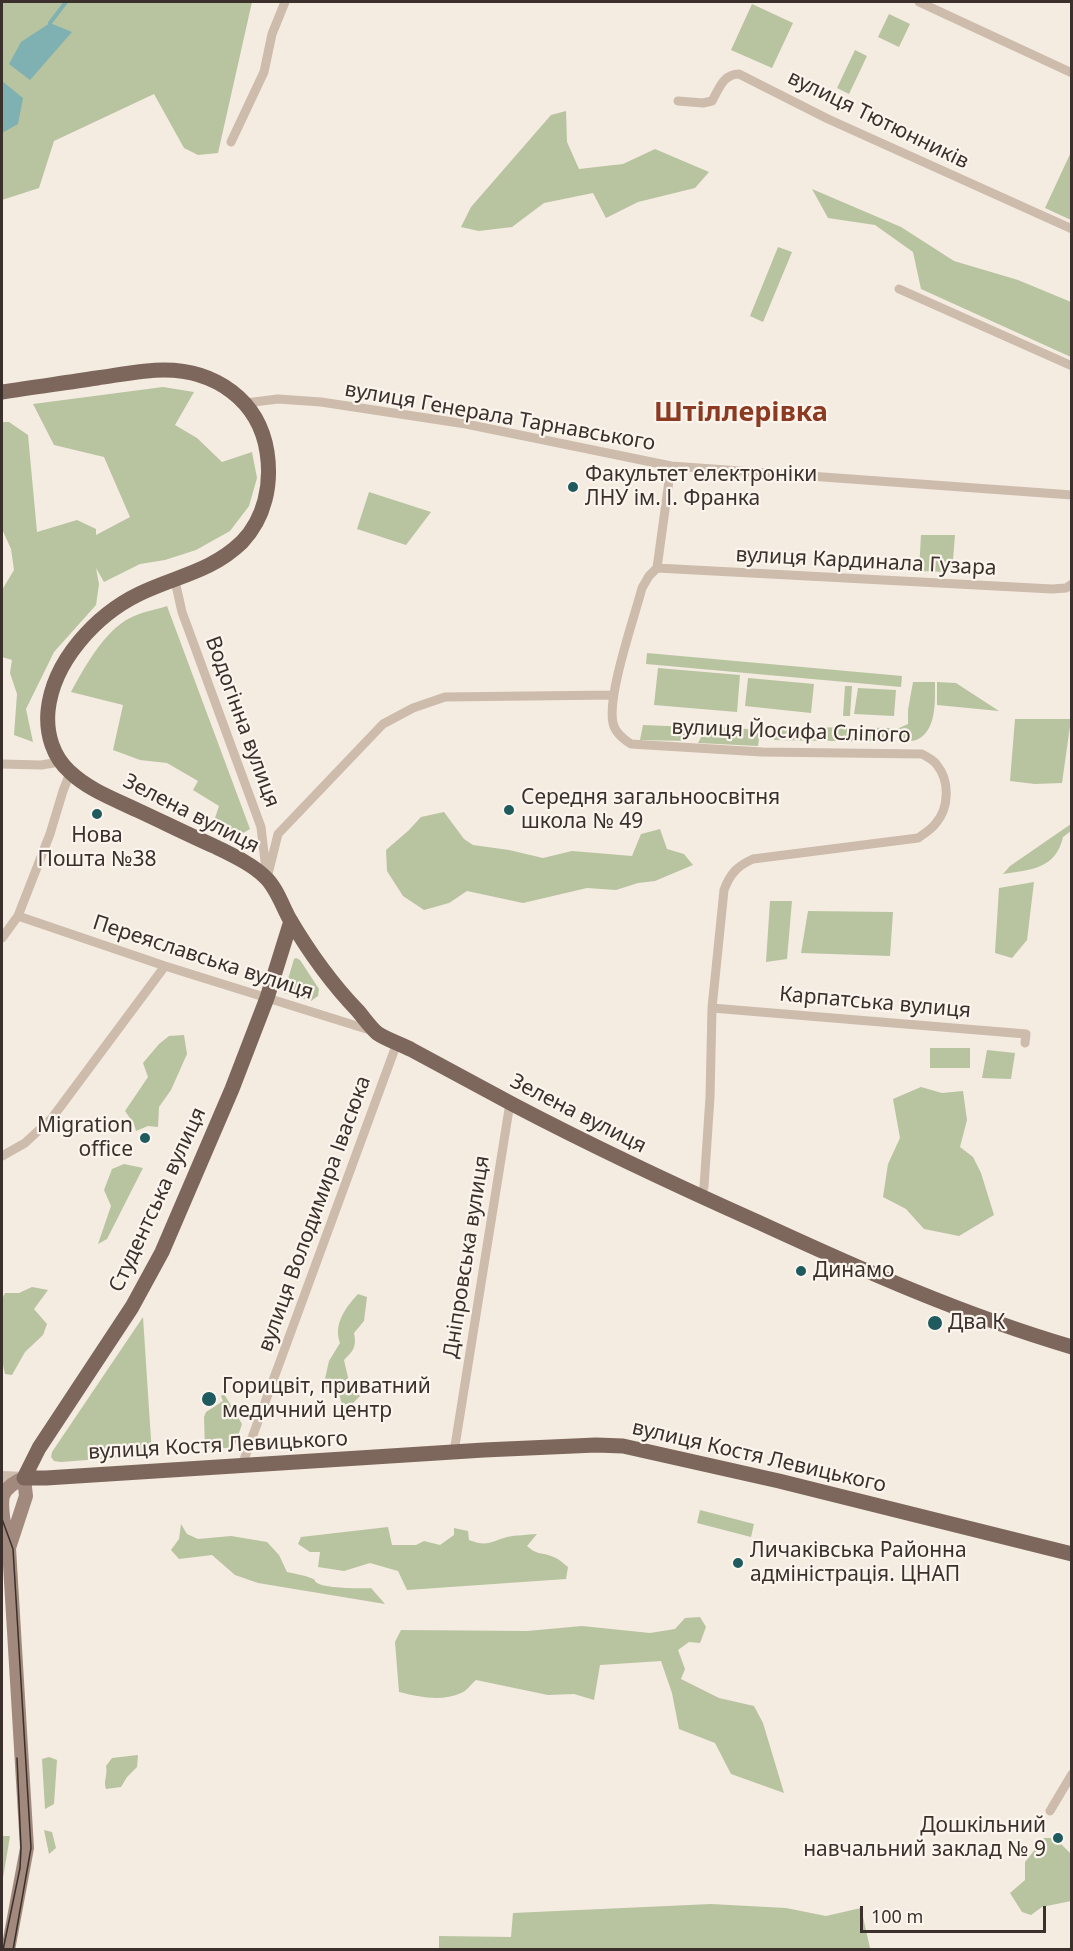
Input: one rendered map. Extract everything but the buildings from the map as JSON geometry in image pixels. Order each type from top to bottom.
[{"type":"main road","points":[[2,392],[144,371],[170,370],[194,373],[212,379],[235,393],[246,403],[260,427],[268,454],[269,476],[266,498],[258,520],[244,540],[221,559],[197,572],[139,594],[109,612],[82,638],[62,667],[50,696],[47,720],[51,745],[65,767]]},
{"type":"main road","name":"Зелена вулиця","points":[[65,767],[97,791],[236,856],[267,878],[328,979],[378,1033],[580,1140],[700,1197],[969,1314],[1071,1347]]},
{"type":"main road","name":"Студентська вулиця","points":[[24,1478],[39,1448],[132,1307],[162,1252],[224,1109],[267,998],[291,921]]},
{"type":"main road","name":"вулиця Костя Левицького","points":[[24,1478],[596,1444],[622,1446],[779,1481],[1071,1554]]},
{"type":"main road","points":[[8,1950],[27,1848],[9,1548],[3,1522],[2,1498],[9,1486],[24,1478],[26,1496],[9,1548]]},
{"type":"street","points":[[231,142],[264,72],[272,34],[285,2]]},
{"type":"street","points":[[919,2],[1071,73]]},
{"type":"street","name":"вулиця Тютюнників","points":[[678,101],[703,103],[712,101],[724,79],[731,74],[739,74],[828,119],[1071,229]]},
{"type":"street","points":[[899,290],[1071,366]]},
{"type":"street","name":"вулиця Генерала Тарнавського","points":[[246,403],[278,399],[321,402],[466,424],[671,466],[1071,495]]},
{"type":"street","points":[[657,568],[671,466]]},
{"type":"street","name":"вулиця Кардинала Гузара","points":[[657,568],[1052,590],[1066,588],[1071,584]]},
{"type":"street","name":"вулиця Йосифа Сліпого","points":[[657,568],[642,588],[613,695],[613,726],[621,737],[631,744],[762,752],[922,754],[936,763],[941,771],[947,793],[944,810],[936,823],[918,838],[753,859],[741,864],[730,874],[724,890],[712,1008],[710,1097],[704,1187],[700,1197]]},
{"type":"street","name":"Водогінна вулиця","points":[[175,581],[182,612],[261,827],[267,878]]},
{"type":"street","points":[[267,878],[278,834],[383,724],[403,713],[445,697],[613,695]]},
{"type":"street","points":[[2,764],[65,767],[63,791],[50,834],[18,916],[2,938]]},
{"type":"street","name":"Переяславська вулиця","points":[[18,916],[165,966],[378,1033]]},
{"type":"street","points":[[2,1156],[25,1143],[52,1118],[165,966]]},
{"type":"street","name":"Карпатська вулиця","points":[[712,1008],[1026,1034],[1025,1043]]},
{"type":"street","name":"вулиця Володимира Івасюка","points":[[242,1465],[397,1043]]},
{"type":"street","name":"Дніпровська вулиця","points":[[454,1452],[510,1103]]},
{"type":"street","name":"вулиця Костя Левицького","points":[[2,1477],[24,1478]]},
{"type":"street","points":[[1050,1811],[1071,1774]]},
{"type":"green space","points":[[2,2],[252,2],[218,153],[198,155],[184,148],[154,94],[54,141],[39,188],[2,200]]},
{"type":"green space","points":[[752,4],[793,23],[772,68],[731,50]]},
{"type":"green space","points":[[889,14],[910,24],[899,47],[878,37]]},
{"type":"green space","points":[[855,50],[867,56],[849,94],[837,88]]},
{"type":"green space","points":[[566,111],[567,142],[579,169],[623,164],[655,149],[709,172],[695,188],[638,202],[606,218],[593,193],[544,203],[512,227],[479,231],[461,227],[471,207],[551,115]]},
{"type":"green space","points":[[1071,152],[1071,220],[1045,208]]},
{"type":"green space","points":[[812,189],[901,227],[954,261],[1018,280],[1071,302],[1071,357],[921,289],[913,252],[875,225],[828,218]]},
{"type":"green space","points":[[778,247],[792,252],[763,322],[750,316]]},
{"type":"green space","points":[[163,387],[194,392],[175,425],[197,438],[222,462],[252,452],[257,478],[249,506],[230,531],[196,550],[165,560],[140,564],[104,582],[96,568],[99,584],[96,605],[54,652],[26,709],[33,742],[14,735],[17,694],[10,673],[12,660],[2,657],[2,590],[14,570],[11,549],[2,529],[2,422],[9,422],[28,435],[37,532],[77,520],[96,529],[96,535],[130,517],[104,457],[54,445],[33,404]]},
{"type":"green space","points":[[369,492],[431,512],[406,545],[357,529]]},
{"type":"green space","points":[[921,535],[955,535],[952,572],[919,571]]},
{"type":"green space","points":[[167,606],[250,829],[238,836],[212,827],[219,806],[193,790],[198,781],[167,763],[140,760],[113,750],[123,705],[71,692],[96,650],[112,631],[134,616]]},
{"type":"green space","points":[[647,653],[902,676],[901,687],[646,664]]},
{"type":"green space","points":[[658,668],[740,675],[737,712],[654,705]]},
{"type":"green space","points":[[748,678],[814,684],[811,713],[745,706]]},
{"type":"green space","points":[[913,682],[935,682],[935,706],[931,723],[923,736],[916,740],[897,739],[897,729],[908,724]]},
{"type":"green space","points":[[937,682],[956,683],[999,711],[937,705]]},
{"type":"green space","points":[[845,686],[852,686],[850,716],[843,716]]},
{"type":"green space","points":[[858,688],[896,690],[894,716],[854,714]]},
{"type":"green space","points":[[1015,719],[1071,719],[1062,783],[1035,784],[1010,781]]},
{"type":"green space","points":[[643,725],[692,727],[687,741],[640,740]]},
{"type":"green space","points":[[707,726],[760,730],[758,746],[698,743]]},
{"type":"green space","points":[[774,727],[894,728],[894,742],[774,740]]},
{"type":"green space","points":[[444,812],[464,839],[473,845],[543,858],[572,851],[632,856],[641,834],[660,829],[667,849],[684,854],[693,865],[655,881],[638,883],[616,890],[587,888],[523,903],[467,891],[449,903],[424,910],[403,896],[387,871],[386,850],[421,817]]},
{"type":"green space","points":[[1071,824],[1071,831],[1063,837],[1060,848],[1048,862],[1032,869],[1003,874],[1010,866]]},
{"type":"green space","points":[[1034,882],[1027,940],[1012,958],[995,953],[999,888]]},
{"type":"green space","points":[[770,901],[792,901],[787,959],[766,962]]},
{"type":"green space","points":[[808,911],[893,912],[890,956],[801,953]]},
{"type":"green space","points":[[296,958],[300,960],[319,989],[318,996],[311,1001],[284,993]]},
{"type":"green space","points":[[184,1035],[187,1054],[171,1090],[159,1107],[158,1127],[148,1126],[136,1131],[125,1111],[148,1077],[143,1063],[169,1036]]},
{"type":"green space","points":[[930,1048],[970,1048],[970,1068],[930,1068]]},
{"type":"green space","points":[[987,1050],[1015,1053],[1011,1079],[982,1078]]},
{"type":"green space","points":[[921,1087],[942,1093],[963,1091],[967,1120],[960,1147],[973,1157],[981,1173],[994,1215],[959,1236],[924,1229],[906,1209],[883,1197],[888,1164],[900,1138],[893,1099]]},
{"type":"green space","points":[[124,1164],[143,1168],[107,1239],[98,1244],[111,1206],[104,1190],[112,1169]]},
{"type":"green space","points":[[32,1287],[48,1290],[34,1309],[47,1324],[43,1335],[25,1352],[12,1375],[5,1374],[2,1360],[2,1299],[5,1293],[19,1293]]},
{"type":"green space","points":[[358,1294],[367,1297],[364,1321],[354,1333],[354,1348],[344,1360],[349,1382],[360,1396],[353,1403],[342,1405],[338,1389],[326,1387],[324,1383],[329,1361],[340,1343],[339,1323],[345,1310]]},
{"type":"green space","points":[[143,1317],[152,1455],[54,1461],[51,1457],[52,1452]]},
{"type":"green space","points":[[224,1394],[242,1424],[234,1448],[205,1448],[204,1417],[206,1412],[223,1401],[221,1396]]},
{"type":"green space","points":[[700,1510],[754,1524],[751,1537],[697,1523]]},
{"type":"green space","points":[[181,1524],[187,1534],[198,1539],[231,1536],[267,1542],[279,1555],[287,1572],[308,1577],[323,1585],[371,1588],[385,1604],[258,1583],[235,1575],[212,1555],[179,1559],[171,1550],[179,1539]]},
{"type":"green space","points":[[388,1527],[392,1545],[416,1545],[424,1541],[440,1545],[454,1535],[454,1528],[468,1531],[469,1540],[480,1543],[488,1543],[510,1536],[537,1534],[527,1546],[536,1552],[556,1558],[568,1567],[566,1579],[407,1590],[398,1571],[370,1563],[344,1571],[318,1567],[320,1552],[310,1552],[298,1544],[301,1537]]},
{"type":"green space","points":[[700,1617],[706,1627],[700,1643],[689,1642],[678,1650],[685,1669],[681,1679],[719,1698],[754,1706],[763,1723],[784,1793],[731,1774],[715,1743],[679,1729],[672,1693],[661,1661],[600,1665],[594,1700],[574,1694],[548,1695],[476,1680],[463,1692],[454,1696],[422,1697],[399,1692],[395,1642],[401,1630],[527,1631],[582,1626],[650,1633],[675,1629],[685,1618]]},
{"type":"green space","points":[[138,1755],[137,1767],[121,1787],[106,1789],[106,1766],[112,1758]]},
{"type":"green space","points":[[49,1757],[57,1760],[54,1804],[45,1809],[42,1759]]},
{"type":"green space","points":[[44,1830],[52,1832],[56,1848],[49,1854]]},
{"type":"green space","points":[[2,1836],[10,1836],[2,1884]]},
{"type":"green space","name":"Дошкільний навчальний заклад № 9","points":[[1044,1838],[1055,1838],[1071,1854],[1071,1901],[1042,1907],[1031,1915],[1022,1912],[1010,1893],[1025,1880],[1025,1862]]},
{"type":"green space","points":[[711,1904],[786,1908],[826,1916],[861,1908],[870,1948],[873,1949],[439,1949],[439,1936],[511,1937],[513,1913]]},
{"type":"water","points":[[50,23],[72,32],[30,80],[9,64],[21,42]]},
{"type":"water","points":[[2,81],[23,98],[18,124],[2,133]]},
{"type":"waterway","points":[[50,23],[66,2]]},
{"type":"tram line","points":[[2,1519],[13,1549],[31,1848],[13,1950]]},
{"type":"tram line","points":[[3,1950],[20,1868],[17,1758]]},
{"type":"place","name":"Факультет електроніки ЛНУ ім. І. Франка","points":[[573,487]]},
{"type":"place","name":"Середня загальноосвітня школа № 49","points":[[509,810]]},
{"type":"place","name":"Нова Пошта №38","points":[[97,814]]},
{"type":"place","name":"Migration office","points":[[145,1138]]},
{"type":"place","name":"Динамо","points":[[801,1271]]},
{"type":"place","name":"Два К","points":[[935,1323]]},
{"type":"place","name":"Горицвіт, приватний медичний центр","points":[[209,1399]]},
{"type":"place","name":"Личаківська Районна адміністрація. ЦНАП","points":[[738,1563]]},
{"type":"place","name":"Дошкільний навчальний заклад № 9","points":[[1058,1838]]},
{"type":"district","name":"Штіллерівка","points":[[741,413]]}]
